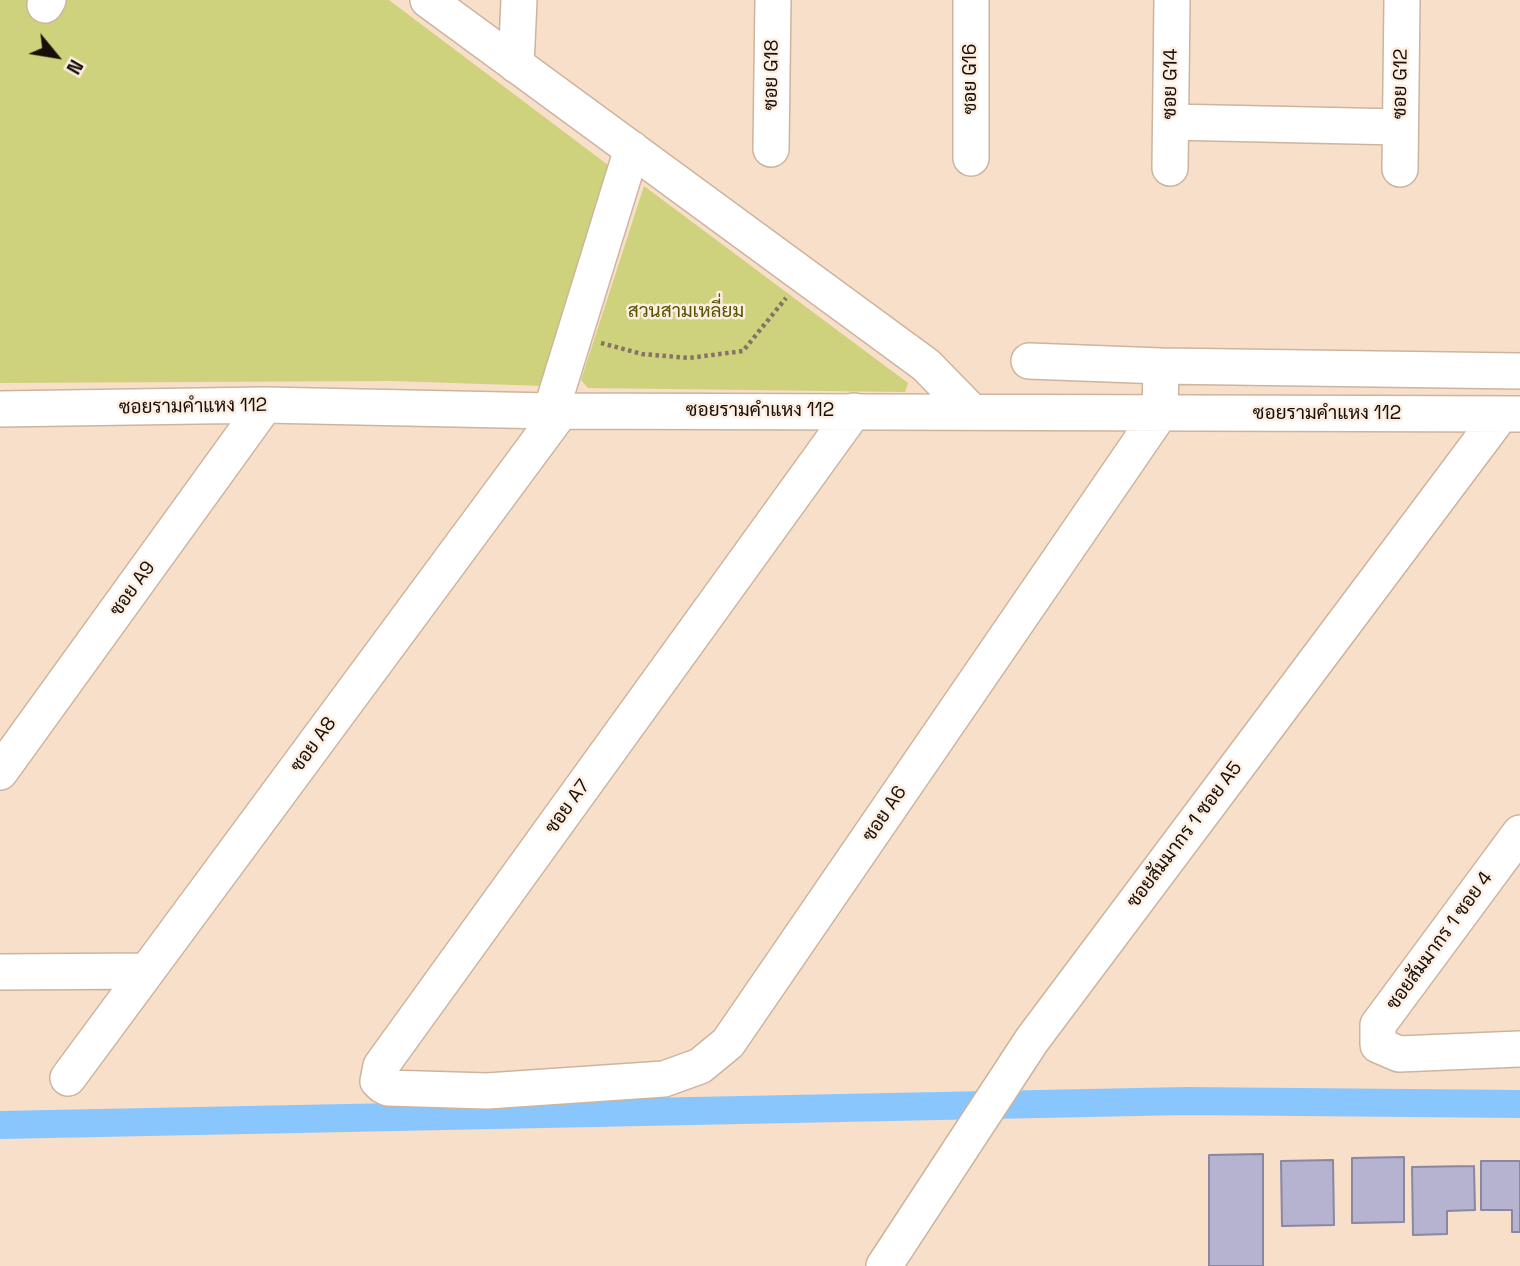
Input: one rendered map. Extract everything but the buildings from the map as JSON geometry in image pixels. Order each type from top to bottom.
[{"type":"street","points":[[428,0],[926,365],[971,411]]},
{"type":"street","points":[[516,65],[519,0]]},
{"type":"street","name":"ซอย G18","points":[[771,149],[772,0]]},
{"type":"street","name":"ซอย G16","points":[[971,0],[971,158]]},
{"type":"street","name":"ซอย G14","points":[[1170,168],[1172,0]]},
{"type":"street","name":"ซอย G12","points":[[1401,169],[1402,0]]},
{"type":"street","points":[[1171,122],[1400,127]]},
{"type":"street","name":"ซอย A8","points":[[68,1078],[556,411],[574,336],[632,149]]},
{"type":"street","points":[[1029,362],[1520,371]]},
{"type":"street","points":[[1160,413],[1161,366]]},
{"type":"street","name":"ซอยรามคำแหง 112","points":[[0,409],[265,405],[556,411],[1511,414]]},
{"type":"street","name":"ซอย A9","points":[[0,772],[265,405]]},
{"type":"street","name":"ซอย A7","points":[[530,1088],[487,1091],[388,1088],[378,1081],[381,1066],[854,411]]},
{"type":"street","name":"ซอย A6","points":[[530,1088],[664,1079],[700,1066],[728,1043],[1160,413]]},
{"type":"street","name":"ซอยสัมมากร 1 ซอย A5","points":[[884,1266],[964,1148],[1013,1066],[1511,414]]},
{"type":"street","name":"ซอยสัมมากร 1 ซอย 4","points":[[1516,1049],[1399,1055],[1378,1045],[1378,1025],[1520,833]]},
{"type":"street","points":[[0,972],[147,971]]},
{"type":"path","points":[[574,336],[642,354],[689,358],[743,351],[804,276]]},
{"type":"green space","points":[[0,0],[389,0],[612,168],[545,386],[391,381],[0,383]]},
{"type":"green space","name":"สวนสามเหลี่ยม","points":[[644,186],[908,383],[905,392],[588,388],[581,380]]},
{"type":"waterway","points":[[0,1125],[1187,1101],[1520,1104]]}]
